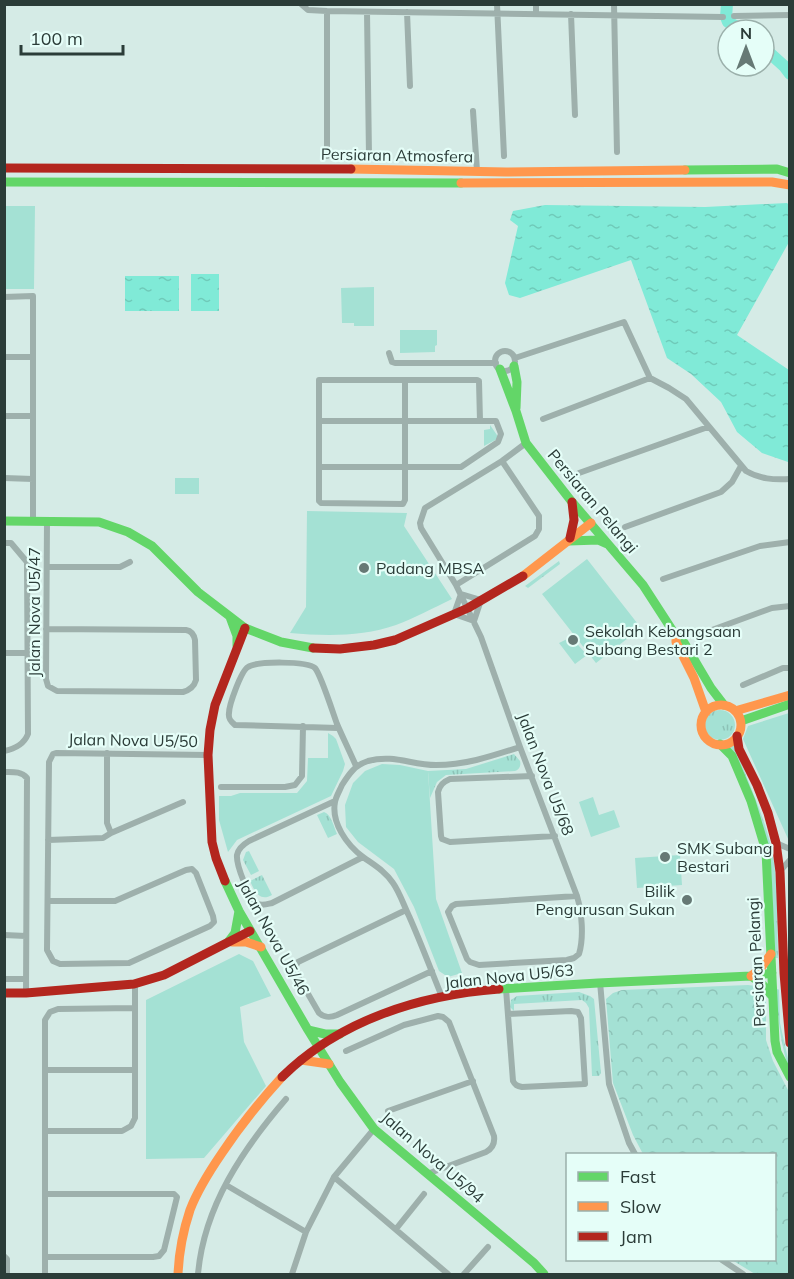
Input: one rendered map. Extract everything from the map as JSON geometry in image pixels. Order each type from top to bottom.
[{"type":"street","points":[[301,4],[308,10],[327,11],[723,17]]},
{"type":"street","points":[[447,13],[448,4]]},
{"type":"street","points":[[480,13],[486,4]]},
{"type":"street","points":[[496,4],[504,156]]},
{"type":"street","points":[[536,4],[536,14]]},
{"type":"street","points":[[614,4],[617,152]]},
{"type":"street","points":[[327,11],[327,156]]},
{"type":"street","points":[[368,12],[369,156]]},
{"type":"street","points":[[407,12],[410,86]]},
{"type":"street","points":[[571,14],[575,115]]},
{"type":"street","points":[[734,16],[789,15]]},
{"type":"street","points":[[473,111],[477,171]]},
{"type":"street","name":"Persiaran Atmosfera","points":[[4,168],[477,171],[766,169],[789,173]]},
{"type":"street","name":"Persiaran Atmosfera","points":[[4,182],[772,182],[789,185]]},
{"type":"street","points":[[4,297],[33,296],[33,521]]},
{"type":"street","points":[[388,353],[392,362],[395,363],[498,366],[506,370],[514,362],[624,321],[650,378],[686,399],[746,471],[770,480],[789,479]]},
{"type":"street","points":[[498,366],[497,356],[505,351],[511,353],[517,374],[516,411]]},
{"type":"street","points":[[4,357],[33,357]]},
{"type":"street","name":"Persiaran Pelangi","points":[[498,366],[526,443],[572,502],[643,585],[676,636],[682,639],[711,688],[724,705]]},
{"type":"street","points":[[404,377],[405,500],[403,504],[321,503],[319,501],[319,380],[404,377],[479,381],[480,421]]},
{"type":"street","points":[[543,418],[650,378]]},
{"type":"street","points":[[4,416],[33,416]]},
{"type":"street","points":[[319,421],[496,421],[501,434],[498,442],[461,467],[319,467]]},
{"type":"street","points":[[579,473],[708,427]]},
{"type":"street","points":[[456,585],[535,537],[539,529],[539,516],[502,461],[526,443]]},
{"type":"street","name":"Jalan Nova U5/68","points":[[502,461],[425,508],[420,524],[474,621],[578,896],[581,928],[579,954],[567,960],[474,964],[467,959],[448,912],[456,904],[578,896]]},
{"type":"street","points":[[625,527],[721,492],[732,482],[741,466]]},
{"type":"street","points":[[4,478],[33,478]]},
{"type":"street","points":[[569,541],[575,516],[572,502]]},
{"type":"street","points":[[4,521],[99,522],[128,532],[152,546],[198,592],[245,628],[282,642],[310,648],[340,649],[395,640],[468,608],[519,579],[591,523]]},
{"type":"street","name":"Jalan Nova U5/47","points":[[46,629],[186,630],[192,633],[195,640],[195,685],[188,691],[57,691],[48,687],[46,679],[46,629],[47,521]]},
{"type":"street","points":[[569,541],[598,540],[609,545]]},
{"type":"street","points":[[663,579],[760,546],[789,542]]},
{"type":"street","points":[[4,543],[11,543],[27,562],[28,653],[28,734],[20,746],[4,751]]},
{"type":"street","points":[[47,567],[120,567],[130,562]]},
{"type":"street","points":[[454,614],[461,594],[481,600]]},
{"type":"street","points":[[454,614],[474,621],[481,600]]},
{"type":"street","points":[[701,634],[772,608],[789,606]]},
{"type":"street","points":[[230,616],[237,636],[237,649]]},
{"type":"street","name":"Jalan Nova U5/46","points":[[245,628],[214,705],[210,730],[208,755],[214,850],[239,911],[319,1048]]},
{"type":"street","points":[[237,649],[256,637],[266,636]]},
{"type":"street","name":"Persiaran Pelangi","points":[[676,636],[676,642],[694,678],[706,712]]},
{"type":"street","points":[[4,653],[28,653]]},
{"type":"street","points":[[339,728],[235,725],[228,714],[246,668],[256,663],[303,663],[312,666],[319,675],[356,766]]},
{"type":"street","points":[[744,685],[783,668],[789,668]]},
{"type":"street","points":[[735,711],[789,695]]},
{"type":"street","points":[[741,721],[789,704]]},
{"type":"street","points":[[724,705],[735,711],[741,721],[741,726],[733,741],[720,744],[709,740],[702,730],[703,718],[706,712],[716,706],[724,705]]},
{"type":"street","points":[[221,787],[285,788],[295,785],[302,776],[303,726]]},
{"type":"street","name":"Persiaran Pelangi","points":[[737,736],[739,749],[768,813],[776,843],[787,973],[789,1042]]},
{"type":"street","name":"Persiaran Pelangi","points":[[720,744],[732,756],[751,801],[765,851],[775,1041],[777,1052],[789,1077]]},
{"type":"street","points":[[442,997],[394,884],[374,863],[352,847],[342,835],[335,801],[356,766],[367,762],[384,758],[434,765],[462,764],[520,747]]},
{"type":"street","points":[[107,753],[107,823],[111,833]]},
{"type":"street","name":"Jalan Nova U5/50","points":[[48,840],[48,762],[53,754],[208,755]]},
{"type":"street","points":[[4,772],[19,772],[27,778],[26,993]]},
{"type":"street","points":[[532,776],[445,781],[439,787],[438,792],[442,839],[450,842],[555,836]]},
{"type":"street","points":[[335,801],[243,845],[237,857],[244,881],[257,903],[262,905],[272,903],[363,857]]},
{"type":"street","points":[[48,901],[116,901],[192,869],[196,873],[213,916],[214,922],[210,926],[129,963],[60,964],[53,961],[47,950],[48,840],[103,838],[183,802]]},
{"type":"street","points":[[776,843],[789,849]]},
{"type":"street","points":[[780,872],[789,860]]},
{"type":"street","points":[[406,910],[298,962],[295,967],[297,973],[319,1013],[328,1017],[337,1015],[432,971]]},
{"type":"street","points":[[228,942],[235,933],[239,911]]},
{"type":"street","points":[[4,993],[135,984],[164,975],[250,931]]},
{"type":"street","points":[[4,936],[26,936]]},
{"type":"street","points":[[228,942],[249,942],[261,947]]},
{"type":"street","points":[[771,954],[760,969],[751,976],[772,996]]},
{"type":"street","points":[[772,973],[787,973]]},
{"type":"street","name":"Jalan Nova U5/63","points":[[178,1275],[188,1218],[206,1177],[239,1128],[274,1087],[301,1060],[340,1034],[409,1004],[463,993],[600,982],[751,976],[772,973]]},
{"type":"street","points":[[4,979],[26,979]]},
{"type":"street","points":[[600,982],[609,1084],[634,1153]]},
{"type":"street","points":[[45,1131],[122,1131],[131,1126],[135,1118],[135,984]]},
{"type":"street","points":[[506,989],[513,1081],[517,1086],[585,1084],[581,1018],[578,1012],[508,1014]]},
{"type":"street","points":[[45,1275],[45,1020],[50,1012],[58,1009],[135,1008]]},
{"type":"street","points":[[346,1051],[404,1025],[438,1016],[449,1022],[495,1142],[491,1150],[427,1174]]},
{"type":"street","points":[[308,1030],[325,1034],[340,1034],[332,1047],[329,1064],[301,1060],[308,1044],[308,1030]]},
{"type":"street","name":"Jalan Nova U5/94","points":[[319,1048],[374,1129],[534,1263],[544,1275]]},
{"type":"street","points":[[45,1070],[135,1070]]},
{"type":"street","points":[[388,1111],[473,1082]]},
{"type":"street","points":[[198,1275],[203,1242],[216,1202],[236,1164],[286,1099]]},
{"type":"street","points":[[292,1275],[306,1232],[334,1177],[374,1129]]},
{"type":"street","points":[[334,1177],[448,1275]]},
{"type":"street","points":[[226,1185],[306,1232]]},
{"type":"street","points":[[45,1194],[174,1194],[177,1197],[164,1251],[159,1256],[45,1257]]},
{"type":"street","points":[[396,1229],[424,1194]]},
{"type":"street","points":[[464,1275],[488,1246]]},
{"type":"street","points":[[4,1256],[7,1258],[7,1275]]},
{"type":"street","points":[[723,1261],[743,1275]]},
{"type":"green space","points":[[5,206],[35,206],[34,289],[5,289]]},
{"type":"green space","points":[[374,287],[374,326],[354,326],[354,323],[342,323],[341,288]]},
{"type":"green space","points":[[400,330],[437,330],[435,352],[400,353]]},
{"type":"green space","points":[[490,425],[499,438],[484,446],[484,430],[490,429]]},
{"type":"green space","points":[[175,478],[199,478],[199,494],[175,494]]},
{"type":"green space","points":[[307,511],[407,513],[404,526],[452,599],[403,622],[370,632],[330,635],[290,633],[306,607]]},
{"type":"green space","points":[[587,559],[641,628],[596,663],[542,594]]},
{"type":"green space","points":[[559,561],[560,564],[528,588],[525,586]]},
{"type":"green space","points":[[571,637],[587,655],[575,664],[559,643]]},
{"type":"green space","points":[[720,710],[730,715],[735,725],[730,735],[720,740],[710,735],[705,725],[710,715]]},
{"type":"green space","points":[[790,713],[789,841],[743,739],[748,726]]},
{"type":"green space","points":[[328,733],[336,739],[345,764],[331,796],[237,840],[228,852],[219,820],[219,796],[240,793],[297,793],[307,781],[308,758],[328,758]]},
{"type":"green space","points":[[734,745],[760,810],[772,851],[777,891],[778,958],[775,958],[771,867],[728,749]]},
{"type":"green space","points":[[514,754],[520,761],[520,767],[517,770],[446,775],[437,782],[430,798],[428,771],[466,769]]},
{"type":"green space","points":[[382,764],[428,771],[436,899],[462,973],[448,977],[439,971],[414,907],[394,869],[358,842],[346,827],[345,805],[353,783],[365,771]]},
{"type":"green space","points":[[593,797],[599,815],[614,810],[620,827],[591,837],[579,802]]},
{"type":"green space","points":[[324,812],[330,818],[337,834],[328,838],[317,815]]},
{"type":"green space","points":[[249,851],[259,871],[251,875],[243,860],[246,852]]},
{"type":"green space","points":[[680,855],[682,885],[637,888],[635,858]]},
{"type":"green space","points":[[262,875],[272,895],[268,897],[258,895],[250,881]]},
{"type":"green space","points":[[239,954],[253,961],[271,996],[240,1007],[244,1042],[266,1086],[204,1158],[146,1159],[146,1000]]},
{"type":"green space","points":[[748,985],[756,986],[763,991],[766,998],[766,1040],[773,1061],[789,1092],[789,1274],[755,1274],[734,1261],[776,1261],[776,1153],[642,1153],[613,1083],[606,999],[622,990]]},
{"type":"green space","points":[[778,989],[780,1023],[789,1069],[780,1030],[776,990]]},
{"type":"green space","points":[[579,992],[594,999],[601,1073],[599,1076],[592,1076],[589,1008],[586,1003],[582,1000],[514,1004],[514,1011],[510,1007],[511,1000],[517,996]]},
{"type":"water","points":[[787,203],[789,205],[789,242],[737,335],[789,370],[790,461],[788,462],[762,453],[737,432],[721,402],[691,374],[667,358],[631,260],[520,298],[509,295],[505,283],[518,226],[510,220],[513,211],[545,205],[705,207]]},
{"type":"water","points":[[191,274],[219,274],[219,311],[191,311]]},
{"type":"water","points":[[125,276],[179,276],[179,311],[125,311]]},
{"type":"waterway","points":[[726,18],[727,4]]},
{"type":"waterway","points":[[776,59],[790,74]]},
{"type":"traffic: fast","points":[[685,170],[777,169],[790,173]]},
{"type":"traffic: fast","points":[[4,182],[461,183]]},
{"type":"traffic: fast","points":[[514,366],[517,382],[516,408]]},
{"type":"traffic: fast","points":[[500,369],[526,443],[572,502],[643,585],[676,636],[682,639],[711,688],[724,705]]},
{"type":"traffic: fast","points":[[4,521],[99,522],[128,532],[152,546],[198,592],[245,628],[281,642],[313,648]]},
{"type":"traffic: fast","points":[[569,541],[598,540],[607,544]]},
{"type":"traffic: fast","points":[[230,617],[237,636],[237,646]]},
{"type":"traffic: fast","points":[[741,721],[790,704]]},
{"type":"traffic: fast","points":[[720,744],[732,756],[751,801],[766,851],[775,1041],[777,1052],[790,1077]]},
{"type":"traffic: fast","points":[[225,881],[239,911],[308,1030],[340,1082],[374,1129],[534,1263],[544,1274]]},
{"type":"traffic: fast","points":[[229,941],[235,933],[239,911]]},
{"type":"traffic: fast","points":[[499,989],[772,973]]},
{"type":"traffic: fast","points":[[751,976],[772,996]]},
{"type":"traffic: fast","points":[[308,1030],[325,1034],[340,1034]]},
{"type":"traffic: slow","points":[[351,169],[506,172],[685,170]]},
{"type":"traffic: slow","points":[[461,183],[772,182],[790,185]]},
{"type":"traffic: slow","points":[[523,576],[591,523]]},
{"type":"traffic: slow","points":[[676,636],[676,642],[694,678],[706,712]]},
{"type":"traffic: slow","points":[[735,711],[790,695]]},
{"type":"traffic: slow","points":[[721,705],[735,711],[741,725],[735,739],[721,745],[707,739],[701,725],[707,711],[721,705]]},
{"type":"traffic: slow","points":[[232,942],[246,942],[261,947]]},
{"type":"traffic: slow","points":[[751,976],[760,969],[771,954]]},
{"type":"traffic: slow","points":[[301,1060],[329,1064]]},
{"type":"traffic: slow","points":[[178,1274],[185,1226],[200,1188],[236,1133],[282,1077]]},
{"type":"traffic: jam","points":[[4,168],[351,169]]},
{"type":"traffic: jam","points":[[570,538],[574,520],[572,502]]},
{"type":"traffic: jam","points":[[313,648],[340,649],[395,640],[468,608],[523,576]]},
{"type":"traffic: jam","points":[[225,881],[212,842],[208,755],[215,705],[245,628]]},
{"type":"traffic: jam","points":[[737,736],[739,749],[768,813],[776,843],[780,872],[784,973],[790,1043]]},
{"type":"traffic: jam","points":[[4,993],[134,984],[164,975],[250,931]]},
{"type":"traffic: jam","points":[[282,1077],[329,1040],[383,1014],[440,997],[499,989]]},
{"type":"place","name":"Padang MBSA","points":[[364,568]]},
{"type":"place","name":"Sekolah Kebangsaan Subang Bestari 2","points":[[573,640]]},
{"type":"place","name":"SMK Subang Bestari","points":[[665,857]]},
{"type":"place","name":"Bilik Pengurusan Sukan","points":[[687,900]]}]
